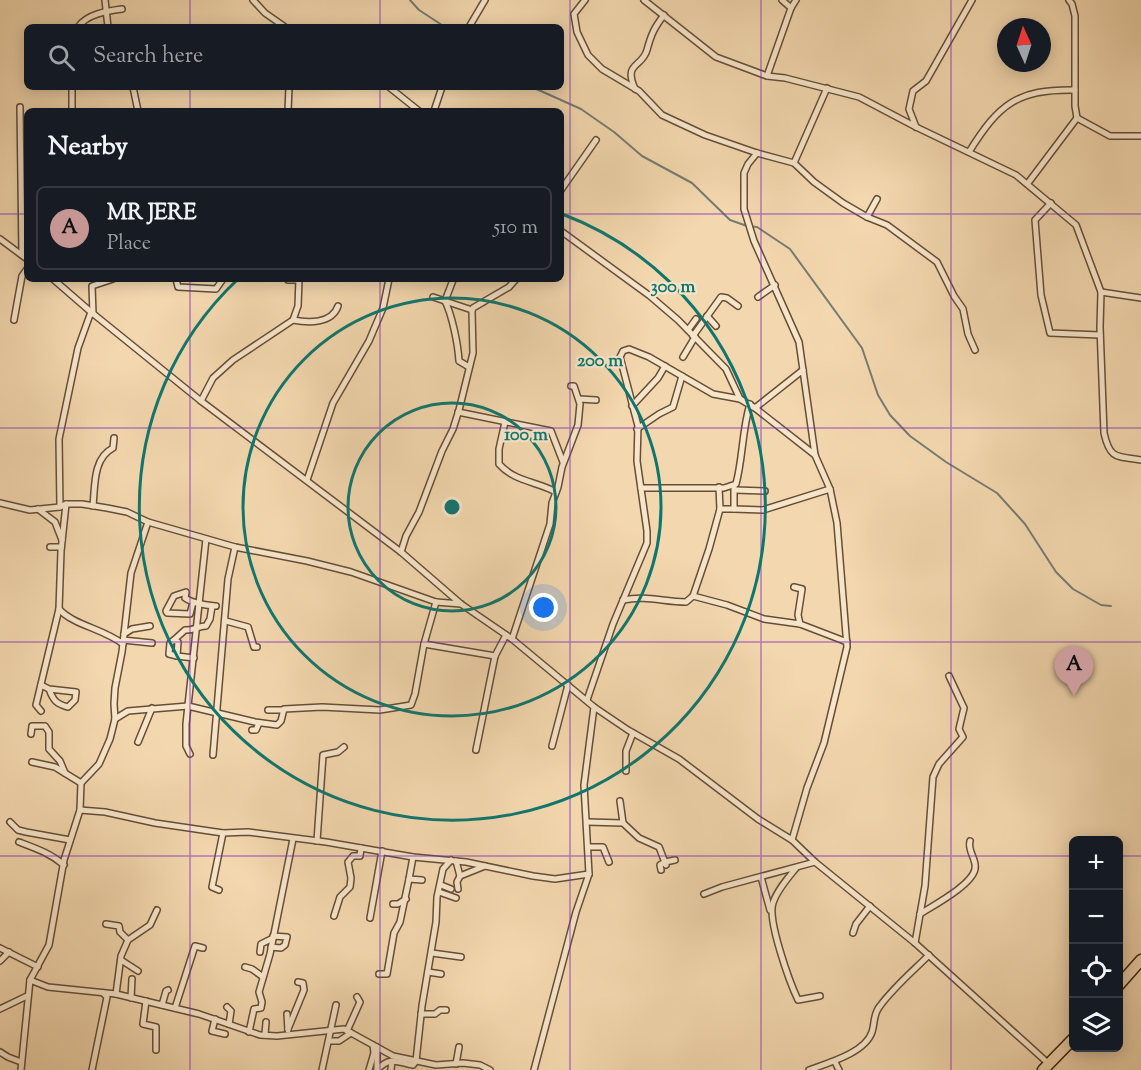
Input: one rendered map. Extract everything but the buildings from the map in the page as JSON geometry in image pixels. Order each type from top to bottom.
[{"type":"highway","points":[[1123,981],[1141,960]]},
{"type":"highway","points":[[1046,1067],[1069,1043]]},
{"type":"street","points":[[105,0],[107,24]]},
{"type":"street","points":[[253,0],[265,13],[281,24]]},
{"type":"street","points":[[471,24],[485,0]]},
{"type":"street","points":[[585,0],[574,14],[574,23],[588,55],[602,69],[639,91],[663,116],[705,135],[794,164],[814,182],[867,217],[887,225],[937,262],[963,309],[968,334],[975,350]]},
{"type":"street","points":[[644,0],[716,57],[767,76],[785,78],[859,97],[1016,175],[1076,225],[1101,292],[1100,335],[1104,433],[1110,453],[1141,460]]},
{"type":"street","points":[[782,0],[791,8]]},
{"type":"street","points":[[767,76],[791,8],[796,0]]},
{"type":"street","points":[[916,127],[909,109],[913,92],[926,81],[972,0]]},
{"type":"street","points":[[1028,183],[1077,118],[1075,26],[1072,4],[1069,0]]},
{"type":"street","points":[[81,24],[105,11],[122,9]]},
{"type":"street","points":[[635,89],[630,78],[631,72],[646,53],[652,32],[664,15]]},
{"type":"street","points":[[794,164],[827,88]]},
{"type":"street","points":[[969,152],[984,128],[1010,103],[1028,94],[1048,89],[1075,90]]},
{"type":"street","points":[[72,90],[72,108]]},
{"type":"street","points":[[134,90],[137,108]]},
{"type":"street","points":[[288,108],[289,90]]},
{"type":"street","points":[[393,90],[415,108]]},
{"type":"street","points":[[435,108],[441,90]]},
{"type":"street","points":[[20,107],[24,257]]},
{"type":"street","points":[[1077,118],[1110,136],[1141,136]]},
{"type":"street","points":[[564,186],[596,140]]},
{"type":"street","points":[[757,153],[744,173],[744,209],[754,242],[799,342],[815,455],[830,489],[837,523],[847,642],[824,743],[807,788],[792,840]]},
{"type":"street","points":[[867,217],[877,199]]},
{"type":"street","points":[[1051,202],[1035,220],[1041,295],[1050,333],[1100,335]]},
{"type":"street","points":[[564,233],[650,296],[688,330],[726,369],[740,399]]},
{"type":"street","points":[[0,239],[24,257]]},
{"type":"street","points":[[14,320],[24,273]]},
{"type":"street","points":[[59,282],[92,313],[201,401],[401,552],[461,604],[512,639],[594,707],[678,759],[758,819],[792,840],[814,862],[929,955],[1046,1067]]},
{"type":"street","points":[[41,711],[36,705],[59,609],[63,505],[59,439],[78,348],[92,313],[92,286],[104,282]]},
{"type":"street","points":[[177,282],[178,287],[216,289],[221,282]]},
{"type":"street","points":[[201,401],[213,378],[233,360],[293,320],[298,304],[300,282]]},
{"type":"street","points":[[307,480],[333,403],[369,341],[383,308],[388,282]]},
{"type":"street","points":[[444,301],[452,282]]},
{"type":"street","points":[[433,297],[472,310],[513,282]]},
{"type":"street","points":[[758,297],[775,285]]},
{"type":"street","points":[[1101,292],[1141,298]]},
{"type":"street","points":[[683,357],[721,297],[727,298],[738,306]]},
{"type":"street","points":[[444,301],[449,309],[459,347],[459,361],[469,367]]},
{"type":"street","points":[[298,304],[301,321]]},
{"type":"street","points":[[293,320],[315,322],[331,316],[336,312],[338,306]]},
{"type":"street","points":[[401,552],[458,412],[474,353],[472,310]]},
{"type":"street","points":[[707,316],[716,326]]},
{"type":"street","points":[[688,330],[696,319]]},
{"type":"street","points":[[587,700],[623,600],[647,543],[637,461],[638,429],[620,357],[623,351],[636,352],[713,394],[740,399],[753,406],[815,455]]},
{"type":"street","points":[[632,406],[658,378],[665,366]]},
{"type":"street","points":[[734,509],[734,488],[741,467],[746,417],[753,406],[803,370]]},
{"type":"street","points":[[638,429],[673,407],[682,376]]},
{"type":"street","points":[[512,639],[550,524],[552,503],[563,462],[578,425],[579,399],[574,386],[571,386]]},
{"type":"street","points":[[579,399],[596,400]]},
{"type":"street","points":[[458,412],[551,431],[563,462]]},
{"type":"street","points":[[505,422],[499,448],[499,464],[507,473],[523,481],[556,492]]},
{"type":"street","points":[[93,506],[99,464],[106,452],[114,448],[114,438]]},
{"type":"street","points":[[641,488],[734,488],[765,491]]},
{"type":"street","points":[[623,600],[653,597],[686,602],[693,596],[720,509],[719,488]]},
{"type":"street","points":[[720,509],[763,510],[830,489]]},
{"type":"street","points":[[0,503],[30,510],[63,505],[93,506],[127,512],[148,522],[235,547],[351,572],[436,603],[461,604]]},
{"type":"street","points":[[38,509],[55,522],[62,544]]},
{"type":"street","points":[[21,1070],[30,980],[51,936],[64,865],[80,810],[81,783],[99,764],[110,739],[115,719],[115,688],[131,573],[148,522]]},
{"type":"street","points":[[190,754],[186,746],[188,706],[206,539]]},
{"type":"street","points":[[50,547],[62,544]]},
{"type":"street","points":[[213,755],[228,579],[235,547]]},
{"type":"street","points":[[794,587],[802,589],[798,615],[800,624]]},
{"type":"street","points":[[193,602],[190,614],[167,613],[166,611],[174,596],[186,592],[185,598],[214,606],[206,626],[197,626],[191,631],[185,630],[170,643],[169,654],[194,658]]},
{"type":"street","points":[[693,596],[727,605],[764,619],[800,624],[847,642]]},
{"type":"street","points":[[268,710],[322,707],[380,710],[411,705],[424,644],[436,603]]},
{"type":"street","points":[[59,609],[70,618],[123,639],[153,643]]},
{"type":"street","points":[[226,621],[248,627],[254,647],[257,647]]},
{"type":"street","points":[[123,639],[132,629],[150,626]]},
{"type":"street","points":[[476,750],[495,656],[506,635]]},
{"type":"street","points":[[174,640],[178,642],[177,656]]},
{"type":"street","points":[[424,644],[495,656]]},
{"type":"street","points":[[915,943],[925,886],[933,777],[939,764],[963,737],[959,729],[964,708],[949,676]]},
{"type":"street","points":[[41,685],[49,689],[76,692],[75,700],[68,707],[58,705],[49,689]]},
{"type":"street","points":[[552,746],[568,685]]},
{"type":"street","points":[[115,719],[128,711],[188,706],[259,723],[279,724],[283,710]]},
{"type":"street","points":[[534,1070],[570,932],[589,874],[584,785],[594,707]]},
{"type":"street","points":[[138,742],[152,708]]},
{"type":"street","points":[[252,730],[256,730],[259,723]]},
{"type":"street","points":[[31,735],[32,726],[45,726],[49,732],[49,748],[60,761],[65,773]]},
{"type":"street","points":[[626,771],[626,751],[633,733]]},
{"type":"street","points":[[318,842],[323,755],[338,752],[344,747]]},
{"type":"street","points":[[32,762],[55,767],[81,783]]},
{"type":"street","points":[[620,801],[623,823],[639,838],[659,847],[664,866],[675,860]]},
{"type":"street","points":[[80,810],[105,812],[155,823],[223,833],[248,832],[413,857],[453,860],[555,879],[589,874]]},
{"type":"street","points":[[10,822],[18,830],[70,840]]},
{"type":"street","points":[[587,822],[623,823]]},
{"type":"street","points":[[219,890],[212,887],[223,833]]},
{"type":"street","points":[[249,1032],[254,1009],[261,1008],[259,992],[271,947],[293,839]]},
{"type":"street","points":[[920,914],[964,885],[974,873],[976,866],[968,845],[970,841]]},
{"type":"street","points":[[19,842],[56,857],[64,865]]},
{"type":"street","points":[[588,848],[603,847],[609,862]]},
{"type":"street","points":[[334,916],[340,897],[350,887],[348,862],[352,856],[360,856],[361,848]]},
{"type":"street","points":[[370,918],[382,851]]},
{"type":"street","points":[[379,974],[387,974],[394,933],[400,922],[406,899],[407,881],[413,857]]},
{"type":"street","points":[[453,860],[460,876]]},
{"type":"street","points":[[416,1061],[443,869],[453,860]]},
{"type":"street","points":[[704,894],[814,862]]},
{"type":"street","points":[[458,889],[457,882],[460,876],[485,866]]},
{"type":"street","points":[[772,916],[773,902],[796,868]]},
{"type":"street","points":[[761,877],[790,985],[798,1000],[820,996]]},
{"type":"street","points":[[407,881],[422,880]]},
{"type":"street","points":[[441,885],[451,889]]},
{"type":"street","points":[[439,892],[456,898]]},
{"type":"street","points":[[393,904],[406,899]]},
{"type":"street","points":[[853,933],[856,924],[870,906]]},
{"type":"street","points":[[116,994],[124,946],[128,940],[150,924],[157,910]]},
{"type":"street","points":[[106,924],[119,926],[120,932],[128,940]]},
{"type":"street","points":[[260,952],[261,944],[273,937],[287,937],[285,945],[281,948],[271,947]]},
{"type":"street","points":[[175,1008],[195,946],[203,948]]},
{"type":"street","points":[[0,948],[38,967]]},
{"type":"street","points":[[0,961],[9,952]]},
{"type":"street","points":[[432,953],[460,957]]},
{"type":"street","points":[[809,1070],[835,1062],[862,1046],[869,1039],[874,1016],[880,1005],[929,955]]},
{"type":"street","points":[[121,960],[138,970]]},
{"type":"street","points":[[245,967],[263,977]]},
{"type":"street","points":[[428,972],[441,974]]},
{"type":"street","points":[[131,998],[132,979]]},
{"type":"street","points":[[30,980],[64,990],[116,994],[175,1008],[215,1019],[249,1032],[266,1035],[332,1030],[349,1032],[375,1046],[392,1059],[416,1061],[430,1067],[456,1064],[480,1065],[490,1070]]},
{"type":"street","points":[[288,1032],[304,990],[303,983],[298,982]]},
{"type":"street","points":[[162,1005],[168,990]]},
{"type":"street","points":[[92,1070],[107,998],[103,993]]},
{"type":"street","points":[[0,1009],[27,996]]},
{"type":"street","points":[[330,1041],[339,1041],[349,1032],[360,1002],[357,997]]},
{"type":"street","points":[[146,1001],[143,1024],[156,1027],[156,1050]]},
{"type":"street","points":[[322,1070],[336,1005]]},
{"type":"street","points":[[227,1007],[231,1011],[229,1024]]},
{"type":"street","points":[[421,1014],[435,1014],[440,1010],[446,1010]]},
{"type":"street","points":[[287,1014],[288,1032]]},
{"type":"street","points":[[215,1019],[212,1031],[225,1034]]},
{"type":"street","points":[[266,1022],[266,1035]]},
{"type":"street","points":[[369,1070],[375,1046]]},
{"type":"street","points":[[375,1046],[377,1070]]},
{"type":"street","points":[[456,1064],[459,1047]]},
{"type":"street","points":[[0,1052],[21,1062]]},
{"type":"street","points":[[377,1070],[392,1059]]},
{"type":"street","points":[[391,1070],[392,1059]]},
{"type":"street","points":[[835,1062],[839,1070]]},
{"type":"waterway","points":[[410,0],[419,10],[440,24]]},
{"type":"waterway","points":[[539,90],[581,109],[614,132],[642,156],[692,183],[730,220],[757,227],[790,249],[862,348],[878,395],[890,415],[910,436],[946,462],[997,493],[1025,524],[1056,572],[1073,589],[1101,605],[1111,606]]},
{"type":"place","name":"MR JERE","points":[[1074,696]]}]
